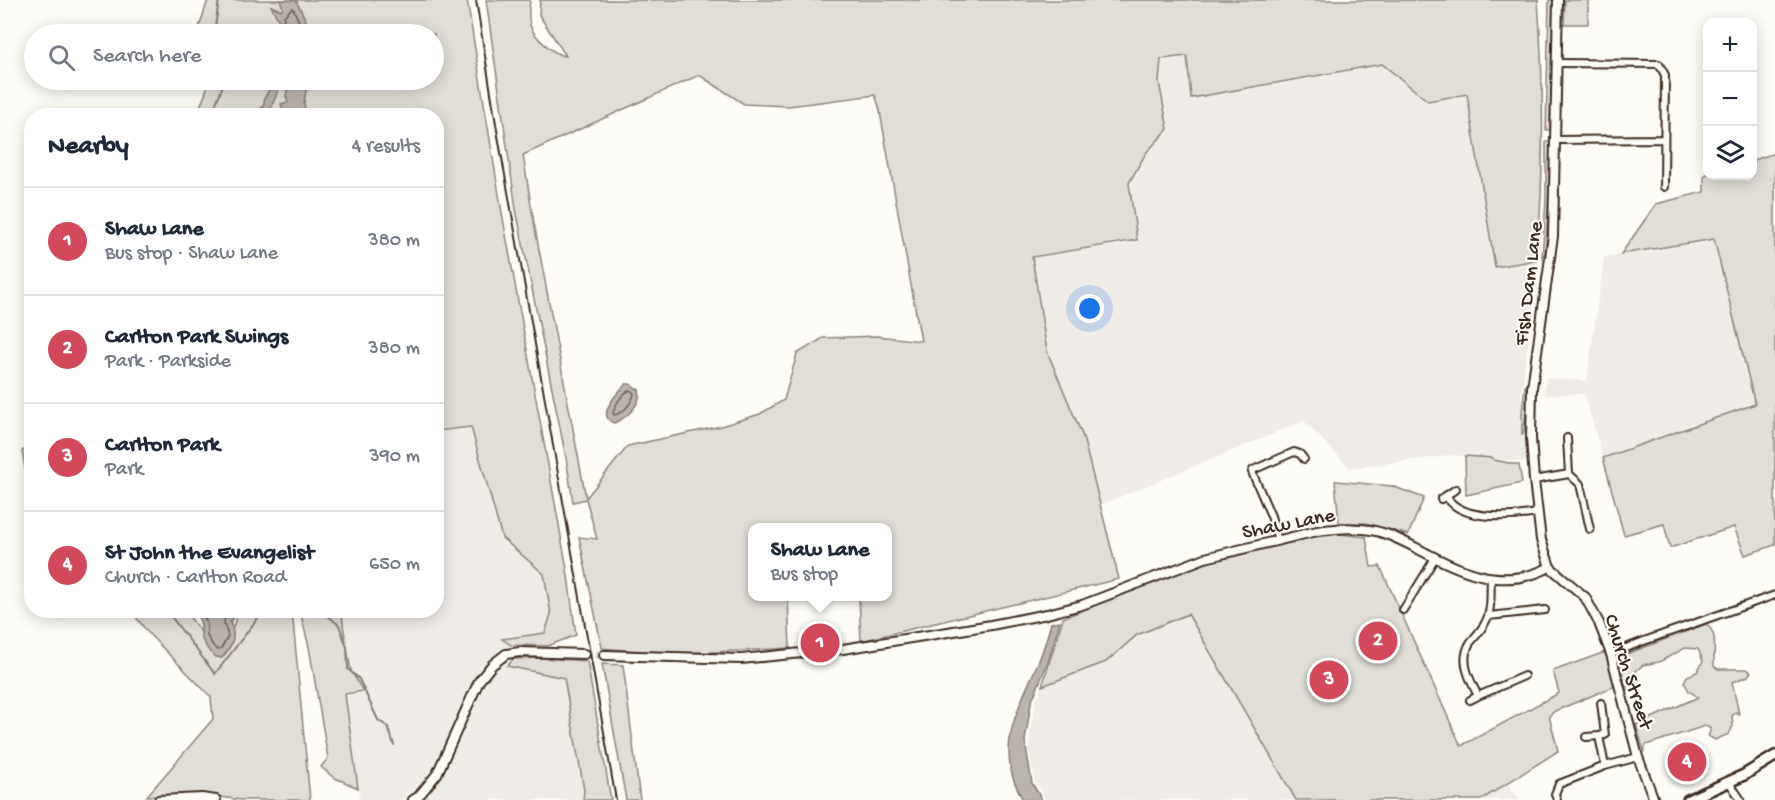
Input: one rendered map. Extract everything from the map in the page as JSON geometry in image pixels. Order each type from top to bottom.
[{"type":"main road","points":[[1688,800],[1774,760]]},
{"type":"street","name":"Fish Dam Lane","points":[[1550,567],[1541,540],[1531,438],[1532,388],[1553,236],[1558,0]]},
{"type":"street","points":[[1557,63],[1659,64],[1665,75],[1664,187]]},
{"type":"street","points":[[1555,140],[1664,139]]},
{"type":"street","points":[[1567,438],[1569,474],[1580,484],[1590,529]]},
{"type":"street","points":[[1278,541],[1252,472],[1294,452],[1300,454],[1304,459]]},
{"type":"street","points":[[1534,480],[1569,474]]},
{"type":"street","points":[[1456,489],[1443,497],[1459,509],[1502,518],[1538,513]]},
{"type":"street","name":"Shaw Lane","points":[[604,655],[741,659],[843,649],[973,628],[1082,605],[1205,558],[1317,531],[1349,528],[1366,529],[1399,539],[1436,558],[1491,579],[1520,577],[1538,573],[1550,567]]},
{"type":"street","points":[[1403,609],[1436,558]]},
{"type":"street","name":"Church Street","points":[[1550,567],[1585,597],[1599,623],[1611,654],[1638,757],[1654,800]]},
{"type":"street","points":[[1478,696],[1470,680],[1466,655],[1469,645],[1482,630],[1489,616],[1491,579]]},
{"type":"street","points":[[1611,654],[1644,640],[1775,595]]},
{"type":"street","points":[[1489,616],[1545,610]]},
{"type":"street","points":[[416,799],[437,774],[479,681],[492,664],[506,654],[520,652],[584,654]]},
{"type":"street","points":[[1470,700],[1524,676]]},
{"type":"street","points":[[1586,737],[1605,735],[1601,703]]},
{"type":"street","points":[[1599,736],[1605,766]]},
{"type":"street","points":[[1557,800],[1554,794],[1559,784],[1605,766],[1638,757]]},
{"type":"street","points":[[1729,782],[1741,800]]},
{"type":"street","points":[[159,800],[202,798],[216,800]]},
{"type":"shaded area","points":[[208,0],[467,0],[502,213],[567,569],[576,635],[548,646],[511,645],[502,639],[545,633],[551,614],[544,574],[502,538],[471,427],[444,430],[444,108],[199,108],[206,90],[444,90],[444,24],[200,24]]},
{"type":"shaded area","points":[[486,0],[530,0],[529,19],[532,29],[551,49],[566,56],[539,15],[540,0],[1538,0],[1542,130],[1537,260],[1495,267],[1467,94],[1428,101],[1382,64],[1191,98],[1187,56],[1161,59],[1159,82],[1168,129],[1146,153],[1129,183],[1137,240],[1032,257],[1047,351],[1083,437],[1119,579],[861,641],[859,601],[892,601],[892,523],[748,523],[748,601],[788,601],[790,648],[673,652],[602,648],[579,537],[597,539],[586,499],[573,502],[516,209]],"holes":[[[699,75],[744,104],[789,106],[875,95],[879,106],[921,341],[877,336],[823,338],[797,354],[784,400],[760,414],[721,426],[628,446],[586,498],[523,155]]]},
{"type":"shaded area","points":[[1549,0],[1553,0],[1550,130],[1546,130]]},
{"type":"shaded area","points":[[1565,0],[1588,0],[1588,24],[1564,24]]},
{"type":"shaded area","points":[[1188,56],[1191,98],[1382,64],[1428,100],[1467,94],[1495,266],[1537,260],[1534,301],[1521,394],[1527,462],[1453,455],[1350,468],[1304,421],[1100,505],[1083,437],[1047,351],[1032,257],[1137,240],[1129,183],[1146,153],[1168,129],[1159,82],[1161,59]]},
{"type":"shaded area","points":[[1546,142],[1550,142],[1549,198],[1545,253],[1542,259],[1546,200]]},
{"type":"shaded area","points":[[1775,153],[1775,545],[1745,555],[1734,527],[1670,548],[1664,524],[1624,535],[1603,458],[1755,404],[1714,239],[1621,254],[1656,204],[1704,192],[1704,180],[1757,180],[1757,159]]},
{"type":"shaded area","points":[[1714,239],[1755,404],[1603,458],[1584,394],[1544,395],[1546,378],[1587,381],[1604,257]]},
{"type":"shaded area","points":[[1525,386],[1528,387],[1522,436],[1522,412]]},
{"type":"shaded area","points":[[471,426],[502,538],[544,573],[551,614],[545,633],[503,640],[511,645],[507,666],[564,678],[584,790],[583,800],[360,800],[345,693],[363,691],[351,671],[342,618],[444,618],[444,430]]},
{"type":"shaded area","points":[[1465,456],[1493,458],[1519,465],[1522,483],[1466,495]]},
{"type":"shaded area","points":[[1335,481],[1392,486],[1424,498],[1408,535],[1366,523],[1339,523]]},
{"type":"shaded area","points":[[1340,534],[1366,537],[1371,567],[1380,566],[1461,746],[1559,693],[1553,671],[1605,652],[1615,686],[1555,711],[1549,716],[1558,751],[1481,800],[1296,800],[1188,614],[1137,635],[1106,662],[1042,686],[1063,618],[1223,556],[1299,539]]},
{"type":"shaded area","points":[[1188,614],[1296,800],[1046,800],[1035,782],[1029,752],[1030,730],[1036,699],[1042,686],[1106,662],[1137,635]]},
{"type":"shaded area","points":[[137,618],[190,618],[216,651],[231,634],[236,618],[293,618],[310,800],[241,800],[208,795],[147,796],[213,719],[211,697],[150,635]]},
{"type":"shaded area","points":[[302,618],[342,618],[351,671],[363,691],[345,694],[358,788],[333,777],[321,767],[328,758]]},
{"type":"shaded area","points":[[1706,624],[1713,632],[1714,666],[1718,669],[1747,669],[1751,672],[1748,676],[1732,682],[1739,714],[1736,712],[1732,716],[1733,726],[1729,734],[1715,740],[1708,736],[1710,728],[1705,726],[1646,745],[1644,751],[1636,725],[1698,697],[1689,691],[1684,682],[1687,676],[1697,672],[1703,661],[1698,649],[1685,648],[1659,662],[1643,665],[1636,671],[1633,687],[1627,690],[1619,662],[1620,658]]},
{"type":"shaded area","points":[[513,659],[587,661],[611,800],[583,800],[584,790],[564,678],[507,666]]},
{"type":"shaded area","points":[[602,664],[623,665],[640,800],[626,800]]},
{"type":"shaded area","points":[[1508,784],[1520,800],[1481,800]]},
{"type":"water","points":[[280,0],[296,0],[308,24],[273,24],[279,21],[271,6],[281,10],[283,8]]},
{"type":"water","points":[[269,90],[278,90],[271,108],[261,108]]},
{"type":"water","points":[[287,90],[306,90],[305,108],[282,108],[281,104],[288,102]]},
{"type":"water","points":[[626,384],[639,390],[638,400],[624,418],[614,423],[609,420],[607,410],[613,398]]},
{"type":"water","points":[[199,618],[233,618],[230,622],[233,632],[232,641],[222,658],[216,657],[209,651],[201,638]]},
{"type":"water","points":[[1060,621],[1048,662],[1031,703],[1025,741],[1032,783],[1042,800],[1023,800],[1014,781],[1009,760],[1011,733],[1019,706],[1043,651],[1051,623]]},
{"type":"waterway","points":[[215,24],[219,0]]},
{"type":"waterway","points":[[214,108],[221,90]]},
{"type":"waterway","points":[[172,618],[215,674],[258,618]]},
{"type":"waterway","points":[[331,618],[339,625],[347,647],[348,669],[359,679],[378,720],[388,727],[394,745]]},
{"type":"tunnel","points":[[584,654],[604,655]]},
{"type":"railway","points":[[476,0],[616,800]]},
{"type":"place","name":"Carlton Park Swings","points":[[1378,641]]},
{"type":"place","name":"Shaw Lane","points":[[820,643]]},
{"type":"place","name":"Carlton Park","points":[[1329,680]]},
{"type":"place","name":"St John the Evangelist","points":[[1687,762]]}]
